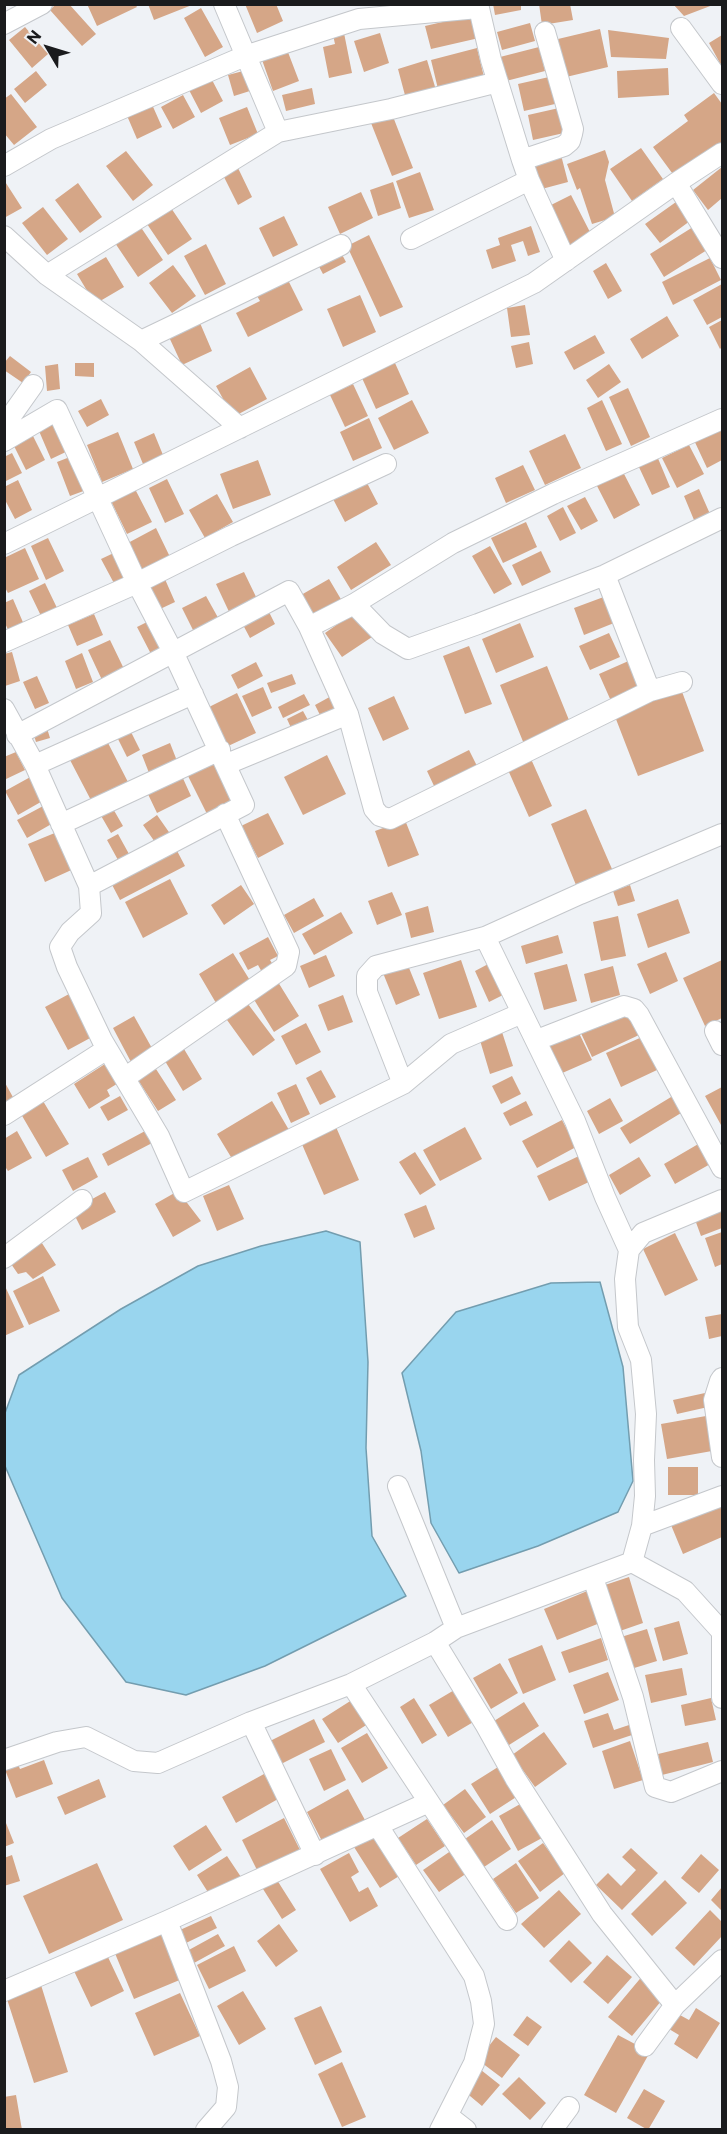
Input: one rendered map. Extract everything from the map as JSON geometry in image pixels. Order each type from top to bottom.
[{"type":"street","points":[[4,24],[42,4]]},
{"type":"street","points":[[224,4],[278,132]]},
{"type":"street","points":[[4,166],[51,139],[245,56],[359,19],[478,6],[522,160],[566,261]]},
{"type":"street","points":[[681,28],[723,84]]},
{"type":"street","points":[[522,160],[564,146],[570,141],[573,129],[544,32]]},
{"type":"street","points":[[46,275],[278,132],[391,109],[498,82]]},
{"type":"street","points":[[4,544],[534,284],[676,183],[723,153]]},
{"type":"street","points":[[411,239],[529,180]]},
{"type":"street","points":[[676,183],[723,258]]},
{"type":"street","points":[[4,236],[46,275],[141,340],[240,428]]},
{"type":"street","points":[[141,340],[341,245]]},
{"type":"street","points":[[4,426],[33,385]]},
{"type":"street","points":[[4,441],[57,410],[97,500],[174,654],[244,805],[89,886]]},
{"type":"street","points":[[309,627],[354,604],[453,543],[553,494],[723,419]]},
{"type":"street","points":[[4,642],[137,583],[231,536],[386,464]]},
{"type":"street","points":[[354,604],[383,634],[408,650],[605,574],[723,518]]},
{"type":"street","points":[[605,574],[650,691]]},
{"type":"street","points":[[17,735],[174,654],[289,591],[309,627],[348,714],[374,809],[380,816],[390,819],[650,691],[682,682]]},
{"type":"street","points":[[35,765],[193,694]]},
{"type":"street","points":[[4,709],[35,765],[89,886],[91,913],[70,932],[60,947],[67,967],[107,1049],[126,1077],[159,1136],[184,1192],[404,1084],[451,1044],[522,1013]]},
{"type":"street","points":[[61,824],[223,757],[348,714]]},
{"type":"street","points":[[126,1077],[286,966],[289,952],[225,813]]},
{"type":"street","points":[[404,1084],[367,992],[367,976],[376,966],[485,937],[723,834]]},
{"type":"street","points":[[485,937],[575,1122],[629,1250]]},
{"type":"street","points":[[537,1040],[624,1006],[634,1009],[723,1168]]},
{"type":"street","points":[[4,1115],[107,1049]]},
{"type":"street","points":[[4,1258],[82,1200]]},
{"type":"street","points":[[632,1562],[642,1526],[645,1496],[646,1414],[641,1360],[628,1327],[625,1279],[629,1250],[643,1233],[723,1200]]},
{"type":"street","points":[[723,1378],[714,1400],[723,1457]]},
{"type":"street","points":[[398,1486],[456,1628]]},
{"type":"street","points":[[642,1526],[723,1496]]},
{"type":"street","points":[[4,1760],[57,1742],[86,1737],[134,1761],[158,1763],[251,1722],[351,1684],[456,1628],[632,1562]]},
{"type":"street","points":[[632,1562],[685,1591],[722,1632],[723,1698]]},
{"type":"street","points":[[594,1578],[633,1697],[655,1787],[671,1792],[723,1771]]},
{"type":"street","points":[[435,1641],[515,1778],[602,1914],[675,2005]]},
{"type":"street","points":[[351,1684],[507,1920]]},
{"type":"street","points":[[251,1722],[315,1855]]},
{"type":"street","points":[[4,1991],[167,1922],[429,1802]]},
{"type":"street","points":[[378,1826],[474,1976],[484,2024],[474,2063],[444,2123],[466,2130]]},
{"type":"street","points":[[167,1922],[221,2061],[228,2087],[226,2107],[206,2130]]},
{"type":"street","points":[[645,2046],[675,2005],[722,1964]]},
{"type":"street","points":[[552,2130],[569,2107]]},
{"type":"water","points":[[326,1231],[360,1242],[368,1362],[366,1448],[372,1536],[406,1596],[265,1666],[186,1695],[126,1682],[62,1598],[5,1466],[5,1413],[19,1375],[121,1309],[198,1266],[261,1246]]},
{"type":"water","points":[[600,1282],[623,1367],[633,1481],[618,1512],[538,1546],[459,1573],[431,1523],[421,1451],[402,1373],[456,1312],[551,1283]]},
{"type":"building","points":[[56,4],[69,4],[96,34],[82,46],[50,10]]},
{"type":"building","points":[[87,4],[135,4],[137,7],[97,26]]},
{"type":"building","points":[[148,4],[192,4],[192,5],[154,20]]},
{"type":"building","points":[[245,4],[276,4],[283,21],[257,33]]},
{"type":"building","points":[[493,4],[521,4],[521,10],[495,15]]},
{"type":"building","points":[[539,4],[570,4],[573,20],[542,25]]},
{"type":"building","points":[[673,4],[713,4],[713,5],[684,16]]},
{"type":"building","points":[[201,8],[223,47],[205,57],[184,18]]},
{"type":"building","points":[[473,15],[479,38],[431,49],[425,26]]},
{"type":"building","points":[[530,23],[535,41],[502,50],[497,32]]},
{"type":"building","points":[[25,27],[48,54],[32,68],[9,40]]},
{"type":"building","points":[[600,29],[608,67],[566,77],[558,39]]},
{"type":"building","points":[[608,30],[669,38],[666,59],[611,57]]},
{"type":"building","points":[[344,33],[352,73],[329,78],[323,47],[335,44],[333,35]]},
{"type":"building","points":[[380,33],[389,63],[364,72],[354,41]]},
{"type":"building","points":[[722,35],[722,67],[709,43]]},
{"type":"building","points":[[286,47],[299,81],[273,91],[261,57]]},
{"type":"building","points":[[539,47],[545,71],[506,81],[500,57]]},
{"type":"building","points":[[477,48],[484,77],[438,89],[431,60]]},
{"type":"building","points":[[427,60],[436,90],[406,99],[398,69]]},
{"type":"building","points":[[668,68],[669,95],[618,98],[617,71]]},
{"type":"building","points":[[247,70],[253,90],[234,96],[228,75]]},
{"type":"building","points":[[36,71],[47,85],[25,103],[14,89]]},
{"type":"building","points":[[549,77],[555,104],[524,111],[518,84]]},
{"type":"building","points":[[211,78],[223,101],[201,113],[189,90]]},
{"type":"building","points":[[312,88],[315,104],[286,111],[282,95]]},
{"type":"building","points":[[714,93],[722,104],[722,142],[675,177],[653,147],[688,121],[684,115]]},
{"type":"building","points":[[11,94],[37,127],[14,145],[4,133],[4,99]]},
{"type":"building","points":[[183,95],[195,117],[173,129],[161,107]]},
{"type":"building","points":[[150,100],[162,127],[137,139],[125,111]]},
{"type":"building","points":[[247,107],[258,134],[230,145],[219,118]]},
{"type":"building","points":[[559,108],[564,133],[533,140],[528,115]]},
{"type":"building","points":[[392,114],[413,168],[392,176],[371,123]]},
{"type":"building","points":[[641,148],[663,179],[632,201],[610,169]]},
{"type":"building","points":[[605,150],[609,162],[605,180],[615,217],[592,224],[580,188],[577,190],[567,164]]},
{"type":"building","points":[[126,151],[153,185],[133,201],[106,166]]},
{"type":"building","points":[[561,155],[568,182],[538,190],[531,164]]},
{"type":"building","points":[[722,167],[722,198],[708,210],[693,190]]},
{"type":"building","points":[[238,168],[252,197],[238,205],[223,175]]},
{"type":"building","points":[[420,172],[434,210],[409,218],[396,181]]},
{"type":"building","points":[[4,180],[22,208],[4,218]]},
{"type":"building","points":[[393,182],[401,208],[378,216],[370,190]]},
{"type":"building","points":[[78,183],[102,217],[80,233],[55,200]]},
{"type":"building","points":[[361,192],[373,218],[340,234],[328,207]]},
{"type":"building","points":[[571,195],[592,236],[566,249],[545,208]]},
{"type":"building","points":[[676,202],[690,221],[660,243],[645,224]]},
{"type":"building","points":[[169,205],[192,239],[168,255],[145,221]]},
{"type":"building","points":[[43,207],[68,239],[47,255],[22,223]]},
{"type":"building","points":[[284,216],[298,245],[273,257],[259,228]]},
{"type":"building","points":[[140,226],[163,260],[138,277],[115,243]]},
{"type":"building","points":[[531,226],[540,252],[528,256],[523,241],[511,245],[516,261],[492,269],[486,250],[500,245],[498,238]]},
{"type":"building","points":[[693,227],[707,250],[664,277],[650,254]]},
{"type":"building","points":[[369,235],[403,307],[380,317],[347,246]]},
{"type":"building","points":[[206,244],[226,284],[205,295],[184,256]]},
{"type":"building","points":[[339,249],[346,262],[323,274],[316,261]]},
{"type":"building","points":[[106,257],[124,287],[95,304],[77,274]]},
{"type":"building","points":[[710,258],[721,280],[673,305],[662,282]]},
{"type":"building","points":[[606,263],[622,291],[608,299],[593,271]]},
{"type":"building","points":[[173,265],[196,296],[172,313],[149,283]]},
{"type":"building","points":[[288,280],[303,310],[248,337],[236,313],[260,301],[257,296]]},
{"type":"building","points":[[722,284],[722,317],[707,325],[693,300]]},
{"type":"building","points":[[360,295],[376,332],[343,347],[327,309]]},
{"type":"building","points":[[525,305],[530,335],[511,337],[507,308]]},
{"type":"building","points":[[667,316],[679,336],[642,359],[630,339]]},
{"type":"building","points":[[722,320],[722,347],[720,349],[709,327]]},
{"type":"building","points":[[200,323],[212,351],[182,365],[169,337]]},
{"type":"building","points":[[595,335],[605,353],[574,370],[564,352]]},
{"type":"building","points":[[529,342],[533,364],[516,368],[511,346]]},
{"type":"building","points":[[10,356],[31,372],[23,383],[4,370],[4,363]]},
{"type":"building","points":[[75,363],[94,363],[94,377],[75,376]]},
{"type":"building","points":[[395,363],[409,394],[376,409],[362,378]]},
{"type":"building","points":[[58,364],[60,389],[47,391],[45,366]]},
{"type":"building","points":[[609,364],[621,382],[598,398],[586,380]]},
{"type":"building","points":[[250,367],[267,399],[233,417],[216,386]]},
{"type":"building","points":[[353,384],[368,416],[345,427],[330,395]]},
{"type":"building","points":[[628,388],[650,437],[631,446],[609,397]]},
{"type":"building","points":[[101,399],[109,415],[87,427],[78,411]]},
{"type":"building","points":[[412,400],[429,433],[394,450],[378,418]]},
{"type":"building","points":[[602,400],[622,444],[606,451],[587,408]]},
{"type":"building","points":[[369,418],[382,448],[353,461],[340,432]]},
{"type":"building","points":[[58,422],[70,450],[51,459],[39,431]]},
{"type":"building","points":[[722,423],[722,460],[707,468],[693,438]]},
{"type":"building","points":[[118,432],[133,469],[102,482],[87,445]]},
{"type":"building","points":[[154,433],[163,455],[143,464],[134,442]]},
{"type":"building","points":[[565,434],[581,468],[545,485],[529,451]]},
{"type":"building","points":[[33,436],[45,460],[26,470],[14,446]]},
{"type":"building","points":[[689,445],[704,474],[677,488],[662,458]]},
{"type":"building","points":[[12,453],[22,473],[6,481],[4,457]]},
{"type":"building","points":[[75,455],[89,489],[70,496],[57,462]]},
{"type":"building","points":[[657,456],[670,487],[652,495],[638,465]]},
{"type":"building","points":[[258,460],[271,495],[233,509],[220,474]]},
{"type":"building","points":[[523,465],[535,490],[506,503],[495,478]]},
{"type":"building","points":[[622,470],[640,505],[614,519],[596,484]]},
{"type":"building","points":[[167,479],[184,514],[165,523],[149,488]]},
{"type":"building","points":[[18,480],[32,510],[15,519],[4,498],[4,487]]},
{"type":"building","points":[[366,481],[378,504],[345,522],[333,499]]},
{"type":"building","points":[[135,489],[152,522],[127,534],[111,501]]},
{"type":"building","points":[[699,489],[710,514],[694,520],[684,496]]},
{"type":"building","points":[[217,494],[233,522],[205,538],[189,510]]},
{"type":"building","points":[[585,497],[598,521],[581,530],[567,506]]},
{"type":"building","points":[[563,507],[576,533],[560,541],[547,516]]},
{"type":"building","points":[[526,522],[537,547],[503,563],[491,538]]},
{"type":"building","points":[[156,528],[170,557],[141,572],[126,544]]},
{"type":"building","points":[[48,538],[64,571],[46,580],[31,546]]},
{"type":"building","points":[[376,542],[391,565],[351,590],[337,567]]},
{"type":"building","points":[[490,546],[512,584],[494,594],[472,556]]},
{"type":"building","points":[[25,548],[39,579],[8,593],[4,586],[4,558]]},
{"type":"building","points":[[118,551],[132,578],[116,587],[101,559]]},
{"type":"building","points":[[541,551],[551,572],[522,586],[512,565]]},
{"type":"building","points":[[244,572],[259,603],[231,616],[216,584]]},
{"type":"building","points":[[164,577],[175,602],[158,610],[147,585]]},
{"type":"building","points":[[329,579],[342,601],[314,617],[301,595]]},
{"type":"building","points":[[45,583],[58,610],[42,618],[29,591]]},
{"type":"building","points":[[609,595],[619,621],[584,635],[574,608]]},
{"type":"building","points":[[206,596],[221,623],[196,636],[182,608]]},
{"type":"building","points":[[13,599],[25,627],[10,634],[4,621],[4,603]]},
{"type":"building","points":[[268,610],[275,624],[250,638],[242,623]]},
{"type":"building","points":[[355,612],[372,637],[342,657],[325,633]]},
{"type":"building","points":[[94,614],[103,635],[77,646],[68,625]]},
{"type":"building","points":[[153,619],[167,646],[151,654],[137,627]]},
{"type":"building","points":[[520,623],[534,657],[496,673],[482,639]]},
{"type":"building","points":[[609,633],[620,657],[590,670],[579,646]]},
{"type":"building","points":[[110,640],[124,669],[102,680],[88,650]]},
{"type":"building","points":[[469,646],[492,704],[465,714],[443,656]]},
{"type":"building","points":[[12,652],[20,681],[5,686],[4,654]]},
{"type":"building","points":[[82,653],[93,682],[76,689],[65,661]]},
{"type":"building","points":[[633,659],[644,687],[611,701],[599,674]]},
{"type":"building","points":[[256,662],[263,676],[238,689],[231,675]]},
{"type":"building","points":[[547,666],[571,725],[524,744],[500,685]]},
{"type":"building","points":[[292,674],[296,684],[271,693],[267,683]]},
{"type":"building","points":[[37,676],[49,703],[35,709],[23,682]]},
{"type":"building","points":[[263,687],[272,708],[252,717],[242,696]]},
{"type":"building","points":[[681,689],[704,751],[638,776],[614,714]]},
{"type":"building","points":[[237,693],[256,733],[226,747],[207,708]]},
{"type":"building","points":[[304,694],[310,705],[283,718],[278,707]]},
{"type":"building","points":[[335,694],[341,707],[321,717],[315,705]]},
{"type":"building","points":[[394,696],[409,729],[383,741],[368,708]]},
{"type":"building","points":[[303,711],[309,722],[292,730],[287,719]]},
{"type":"building","points":[[46,725],[50,738],[36,742],[32,729]]},
{"type":"building","points":[[130,730],[140,750],[127,757],[117,737]]},
{"type":"building","points":[[107,741],[130,786],[94,806],[70,760]]},
{"type":"building","points":[[170,743],[179,766],[151,778],[142,755]]},
{"type":"building","points":[[469,750],[477,766],[435,788],[427,771]]},
{"type":"building","points":[[16,752],[25,770],[4,780],[4,757]]},
{"type":"building","points":[[219,755],[241,800],[208,816],[186,772]]},
{"type":"building","points":[[327,755],[346,794],[303,815],[284,777]]},
{"type":"building","points":[[531,759],[552,806],[529,817],[508,770]]},
{"type":"building","points":[[181,774],[191,796],[157,813],[146,790]]},
{"type":"building","points":[[34,775],[46,799],[18,815],[5,791]]},
{"type":"building","points":[[45,805],[55,822],[27,838],[17,820]]},
{"type":"building","points":[[112,807],[123,826],[111,833],[100,814]]},
{"type":"building","points":[[586,809],[612,869],[576,885],[551,824]]},
{"type":"building","points":[[268,813],[284,844],[258,858],[241,826]]},
{"type":"building","points":[[157,815],[171,835],[157,845],[143,825]]},
{"type":"building","points":[[405,820],[419,855],[388,867],[375,831]]},
{"type":"building","points":[[62,830],[78,867],[45,882],[28,844]]},
{"type":"building","points":[[118,834],[129,854],[118,860],[107,840]]},
{"type":"building","points":[[174,845],[185,866],[120,900],[109,879]]},
{"type":"building","points":[[170,879],[188,914],[143,938],[125,902]]},
{"type":"building","points":[[241,885],[254,904],[224,925],[211,905]]},
{"type":"building","points":[[630,885],[635,901],[618,906],[613,891]]},
{"type":"building","points":[[392,892],[402,915],[377,925],[368,901]]},
{"type":"building","points":[[314,898],[324,916],[294,933],[284,915]]},
{"type":"building","points":[[678,899],[690,933],[648,948],[637,914]]},
{"type":"building","points":[[428,906],[434,932],[411,938],[405,913]]},
{"type":"building","points":[[341,912],[353,933],[314,955],[302,934]]},
{"type":"building","points":[[618,916],[626,956],[601,961],[593,922]]},
{"type":"building","points":[[558,935],[563,953],[526,964],[521,946]]},
{"type":"building","points":[[268,937],[278,956],[270,960],[275,968],[263,974],[258,965],[248,970],[239,953]]},
{"type":"building","points":[[666,952],[678,981],[650,994],[637,964]]},
{"type":"building","points":[[233,953],[251,982],[216,1003],[199,974]]},
{"type":"building","points":[[326,955],[335,976],[309,988],[300,966]]},
{"type":"building","points":[[461,960],[477,1007],[439,1019],[423,973]]},
{"type":"building","points":[[722,960],[722,1018],[705,1026],[683,978]]},
{"type":"building","points":[[492,962],[505,994],[489,1002],[475,971]]},
{"type":"building","points":[[407,963],[420,995],[396,1005],[383,973]]},
{"type":"building","points":[[567,964],[577,1001],[544,1010],[534,973]]},
{"type":"building","points":[[613,966],[620,995],[591,1003],[584,974]]},
{"type":"building","points":[[278,982],[299,1016],[274,1032],[253,998]]},
{"type":"building","points":[[69,994],[92,1037],[68,1050],[45,1007]]},
{"type":"building","points":[[343,995],[353,1022],[328,1031],[318,1005]]},
{"type":"building","points":[[248,1004],[275,1040],[253,1056],[227,1020]]},
{"type":"building","points":[[628,1010],[639,1035],[592,1057],[580,1031]]},
{"type":"building","points":[[134,1016],[153,1050],[131,1062],[113,1028]]},
{"type":"building","points":[[306,1023],[321,1052],[296,1065],[281,1036]]},
{"type":"building","points":[[578,1031],[592,1060],[560,1074],[547,1045]]},
{"type":"building","points":[[502,1032],[513,1066],[490,1074],[479,1037]]},
{"type":"building","points":[[642,1037],[657,1070],[621,1087],[606,1053]]},
{"type":"building","points":[[181,1044],[202,1079],[183,1091],[162,1056]]},
{"type":"building","points":[[108,1062],[120,1082],[107,1090],[110,1096],[89,1109],[74,1084]]},
{"type":"building","points":[[156,1069],[176,1100],[158,1111],[138,1080]]},
{"type":"building","points":[[321,1070],[336,1097],[320,1105],[306,1078]]},
{"type":"building","points":[[512,1076],[521,1094],[501,1104],[492,1086]]},
{"type":"building","points":[[4,1081],[14,1099],[4,1105]]},
{"type":"building","points":[[296,1084],[310,1114],[291,1123],[277,1093]]},
{"type":"building","points":[[722,1087],[722,1124],[721,1125],[705,1096]]},
{"type":"building","points":[[676,1094],[686,1110],[630,1144],[620,1128]]},
{"type":"building","points":[[120,1096],[128,1110],[108,1121],[100,1107]]},
{"type":"building","points":[[610,1098],[623,1121],[599,1134],[587,1111]]},
{"type":"building","points":[[43,1101],[69,1144],[46,1157],[21,1114]]},
{"type":"building","points":[[272,1101],[289,1130],[234,1162],[217,1134]]},
{"type":"building","points":[[526,1101],[533,1115],[510,1126],[503,1113]]},
{"type":"building","points":[[562,1120],[576,1147],[537,1168],[522,1141]]},
{"type":"building","points":[[336,1127],[359,1180],[324,1195],[301,1142]]},
{"type":"building","points":[[465,1127],[482,1159],[440,1181],[423,1150]]},
{"type":"building","points":[[147,1130],[154,1142],[108,1166],[102,1154]]},
{"type":"building","points":[[17,1131],[32,1158],[8,1171],[4,1165],[4,1139]]},
{"type":"building","points":[[700,1143],[712,1163],[675,1184],[664,1164]]},
{"type":"building","points":[[415,1152],[436,1185],[420,1195],[399,1162]]},
{"type":"building","points":[[581,1155],[593,1180],[549,1201],[537,1176]]},
{"type":"building","points":[[88,1157],[98,1177],[73,1191],[62,1170]]},
{"type":"building","points":[[639,1157],[651,1176],[620,1195],[609,1175]]},
{"type":"building","points":[[229,1185],[244,1219],[217,1231],[203,1196]]},
{"type":"building","points":[[178,1191],[201,1221],[173,1237],[155,1204]]},
{"type":"building","points":[[105,1192],[116,1212],[82,1230],[72,1210]]},
{"type":"building","points":[[426,1205],[435,1229],[414,1238],[404,1214]]},
{"type":"building","points":[[722,1207],[722,1228],[701,1236],[694,1217]]},
{"type":"building","points":[[722,1232],[722,1264],[715,1267],[705,1238]]},
{"type":"building","points":[[675,1233],[698,1280],[665,1296],[643,1249]]},
{"type":"building","points":[[40,1240],[56,1265],[33,1279],[26,1272],[18,1274],[9,1261]]},
{"type":"building","points":[[43,1276],[60,1311],[29,1325],[13,1291]]},
{"type":"building","points":[[4,1284],[24,1327],[4,1336]]},
{"type":"building","points":[[722,1314],[722,1336],[709,1339],[705,1317]]},
{"type":"building","points":[[705,1393],[708,1407],[677,1414],[673,1400]]},
{"type":"building","points":[[706,1416],[712,1451],[667,1459],[661,1424]]},
{"type":"building","points":[[668,1467],[698,1467],[698,1495],[668,1495]]},
{"type":"building","points":[[722,1503],[722,1537],[683,1554],[671,1525]]},
{"type":"building","points":[[629,1577],[643,1623],[617,1632],[602,1586]]},
{"type":"building","points":[[592,1589],[605,1621],[557,1640],[544,1609]]},
{"type":"building","points":[[679,1621],[688,1654],[663,1661],[654,1628]]},
{"type":"building","points":[[647,1629],[657,1661],[631,1669],[621,1637]]},
{"type":"building","points":[[601,1638],[608,1660],[569,1673],[561,1652]]},
{"type":"building","points":[[542,1645],[556,1680],[523,1694],[508,1659]]},
{"type":"building","points":[[500,1663],[518,1693],[491,1709],[473,1678]]},
{"type":"building","points":[[682,1668],[687,1695],[651,1703],[645,1675]]},
{"type":"building","points":[[608,1672],[619,1700],[584,1714],[573,1685]]},
{"type":"building","points":[[456,1689],[475,1721],[448,1737],[429,1705]]},
{"type":"building","points":[[355,1698],[371,1722],[338,1743],[322,1719]]},
{"type":"building","points":[[414,1698],[437,1735],[422,1744],[400,1707]]},
{"type":"building","points":[[711,1698],[716,1720],[685,1726],[681,1705]]},
{"type":"building","points":[[524,1702],[539,1726],[509,1745],[494,1721]]},
{"type":"building","points":[[608,1713],[614,1730],[629,1725],[632,1735],[593,1748],[584,1721]]},
{"type":"building","points":[[314,1719],[325,1742],[279,1765],[268,1742]]},
{"type":"building","points":[[544,1732],[567,1764],[535,1787],[512,1755]]},
{"type":"building","points":[[367,1733],[388,1768],[362,1783],[341,1748]]},
{"type":"building","points":[[630,1741],[643,1780],[614,1789],[602,1751]]},
{"type":"building","points":[[708,1742],[713,1762],[662,1775],[658,1754]]},
{"type":"building","points":[[331,1749],[346,1780],[324,1791],[309,1759]]},
{"type":"building","points":[[16,1760],[20,1769],[44,1760],[53,1784],[16,1798],[4,1767]]},
{"type":"building","points":[[506,1762],[524,1792],[490,1814],[471,1784]]},
{"type":"building","points":[[264,1774],[278,1799],[236,1823],[222,1797]]},
{"type":"building","points":[[99,1779],[106,1797],[65,1815],[57,1797]]},
{"type":"building","points":[[348,1789],[365,1820],[323,1843],[307,1812]]},
{"type":"building","points":[[465,1789],[486,1817],[464,1833],[443,1805]]},
{"type":"building","points":[[522,1803],[542,1838],[518,1851],[499,1816]]},
{"type":"building","points":[[4,1818],[14,1843],[4,1847]]},
{"type":"building","points":[[284,1818],[301,1852],[259,1874],[242,1840]]},
{"type":"building","points":[[427,1819],[445,1846],[416,1865],[398,1838]]},
{"type":"building","points":[[492,1820],[511,1849],[484,1867],[465,1839]]},
{"type":"building","points":[[206,1825],[222,1850],[189,1871],[173,1846]]},
{"type":"building","points":[[378,1832],[404,1873],[380,1888],[354,1847]]},
{"type":"building","points":[[543,1843],[565,1873],[540,1892],[518,1861]]},
{"type":"building","points":[[455,1848],[470,1871],[439,1892],[423,1870]]},
{"type":"building","points":[[631,1848],[658,1873],[622,1910],[596,1885],[608,1873],[621,1886],[636,1870],[622,1857]]},
{"type":"building","points":[[349,1853],[359,1872],[351,1877],[359,1892],[368,1887],[378,1906],[350,1922],[320,1869]]},
{"type":"building","points":[[701,1854],[719,1870],[699,1893],[681,1878]]},
{"type":"building","points":[[12,1855],[20,1881],[4,1886],[4,1858]]},
{"type":"building","points":[[227,1856],[241,1877],[211,1897],[197,1875]]},
{"type":"building","points":[[97,1863],[123,1920],[49,1954],[23,1896]]},
{"type":"building","points":[[516,1863],[539,1898],[516,1913],[493,1879]]},
{"type":"building","points":[[277,1880],[296,1910],[282,1919],[263,1889]]},
{"type":"building","points":[[665,1880],[687,1903],[652,1936],[631,1914]]},
{"type":"building","points":[[722,1887],[722,1911],[711,1900]]},
{"type":"building","points":[[559,1890],[581,1914],[544,1948],[521,1924]]},
{"type":"building","points":[[710,1910],[722,1922],[722,1936],[694,1966],[675,1948]]},
{"type":"building","points":[[211,1916],[217,1928],[186,1943],[180,1930]]},
{"type":"building","points":[[279,1924],[298,1951],[276,1967],[257,1941]]},
{"type":"building","points":[[162,1931],[182,1979],[134,1999],[114,1951]]},
{"type":"building","points":[[218,1934],[225,1946],[194,1963],[187,1951]]},
{"type":"building","points":[[569,1940],[592,1963],[571,1983],[549,1961]]},
{"type":"building","points":[[234,1946],[246,1971],[209,1989],[197,1965]]},
{"type":"building","points":[[107,1955],[124,1991],[91,2007],[74,1971]]},
{"type":"building","points":[[607,1955],[632,1977],[608,2004],[583,1982]]},
{"type":"building","points":[[649,1968],[672,1988],[632,2036],[608,2017]]},
{"type":"building","points":[[41,1985],[68,2072],[34,2083],[6,1996]]},
{"type":"building","points":[[243,1991],[266,2029],[239,2045],[217,2006]]},
{"type":"building","points":[[180,1993],[200,2036],[154,2056],[135,2013]]},
{"type":"building","points":[[321,2006],[342,2052],[315,2065],[294,2018]]},
{"type":"building","points":[[696,2008],[720,2023],[697,2059],[674,2044],[679,2035],[669,2029],[678,2014],[689,2020]]},
{"type":"building","points":[[527,2016],[542,2027],[528,2046],[513,2035]]},
{"type":"building","points":[[618,2035],[650,2052],[616,2113],[584,2095]]},
{"type":"building","points":[[496,2037],[520,2055],[502,2078],[478,2060]]},
{"type":"building","points":[[342,2062],[366,2117],[342,2127],[318,2074]]},
{"type":"building","points":[[481,2070],[500,2085],[482,2106],[464,2091]]},
{"type":"building","points":[[519,2077],[546,2103],[530,2120],[502,2094]]},
{"type":"building","points":[[644,2089],[665,2101],[648,2130],[627,2118]]},
{"type":"building","points":[[16,2095],[22,2130],[4,2130],[4,2097]]}]
